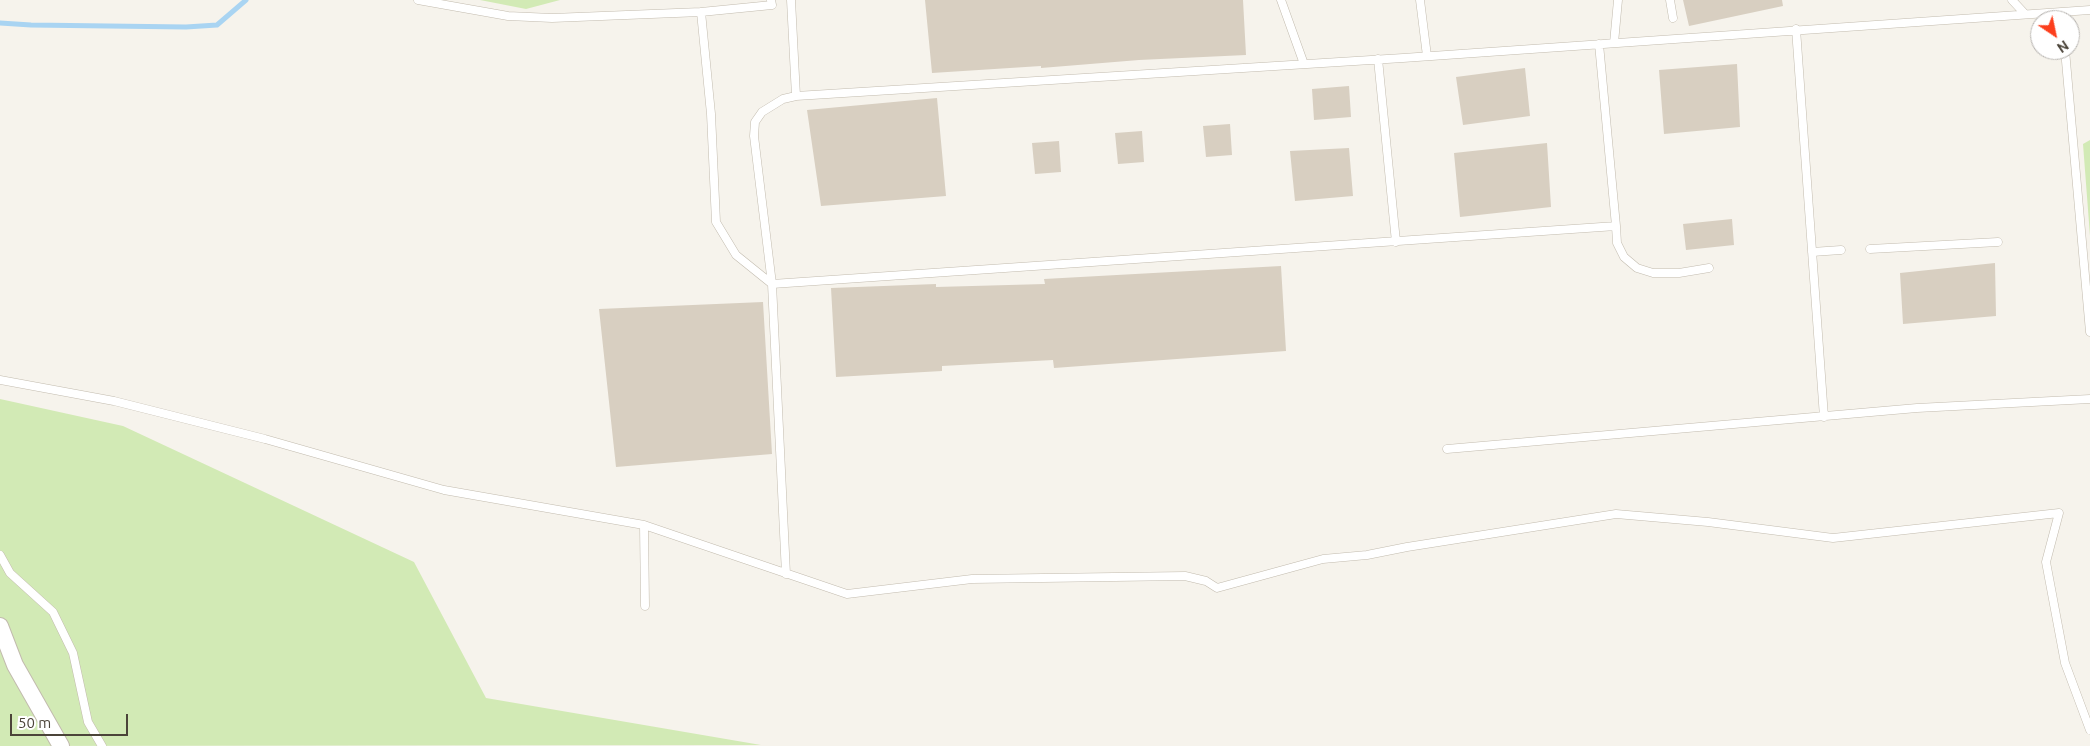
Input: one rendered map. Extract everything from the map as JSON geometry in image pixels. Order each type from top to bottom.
[{"type":"street","points":[[0,626],[15,665],[61,746]]},
{"type":"lane","points":[[418,0],[508,16],[552,18],[701,12],[772,5],[771,0]]},
{"type":"lane","points":[[791,0],[796,96]]},
{"type":"lane","points":[[1280,0],[1304,64]]},
{"type":"lane","points":[[1420,0],[1427,56]]},
{"type":"lane","points":[[1614,43],[1618,0]]},
{"type":"lane","points":[[1670,0],[1673,18]]},
{"type":"lane","points":[[2012,0],[2025,14]]},
{"type":"lane","points":[[701,12],[711,114],[716,222],[736,255],[772,284],[1616,226]]},
{"type":"lane","points":[[786,574],[772,284],[754,136],[755,122],[762,112],[774,104],[796,96],[1378,60],[2030,14]]},
{"type":"lane","points":[[1796,29],[1824,417]]},
{"type":"lane","points":[[1599,44],[1617,243],[1624,257],[1637,268],[1653,274],[1709,268]]},
{"type":"lane","points":[[1378,60],[1396,242]]},
{"type":"lane","points":[[2067,60],[2090,332]]},
{"type":"lane","points":[[1870,249],[1998,242]]},
{"type":"lane","points":[[1812,252],[1841,250]]},
{"type":"lane","points":[[0,380],[114,401],[265,439],[444,490],[644,525],[847,594],[972,579],[1184,576],[1206,581],[1217,588],[1323,559],[1367,555],[1616,514],[1708,522],[1833,538],[2059,513],[2046,562],[2065,663],[2090,730]]},
{"type":"lane","points":[[1447,449],[1917,408],[2090,399]]},
{"type":"lane","points":[[644,525],[645,606]]},
{"type":"lane","points":[[0,555],[10,573],[53,612],[72,653],[88,722],[102,746]]},
{"type":"green space","points":[[480,0],[560,0],[526,9]]},
{"type":"green space","points":[[2090,140],[2090,236],[2083,144]]},
{"type":"green space","points":[[0,399],[123,426],[414,562],[486,698],[761,745],[0,746]]},
{"type":"building","points":[[925,0],[1243,0],[1246,55],[932,73]]},
{"type":"building","points":[[1683,0],[1782,0],[1783,6],[1689,26]]},
{"type":"building","points":[[1737,64],[1740,127],[1664,134],[1659,70]]},
{"type":"building","points":[[1525,68],[1530,116],[1463,125],[1456,77]]},
{"type":"building","points":[[1349,86],[1351,117],[1314,120],[1312,89]]},
{"type":"building","points":[[937,98],[946,196],[821,206],[807,110]]},
{"type":"building","points":[[1230,124],[1232,155],[1206,157],[1203,126]]},
{"type":"building","points":[[1142,131],[1144,162],[1118,164],[1115,133]]},
{"type":"building","points":[[1059,141],[1061,172],[1035,174],[1032,143]]},
{"type":"building","points":[[1547,143],[1551,207],[1460,217],[1454,153]]},
{"type":"building","points":[[1349,148],[1353,196],[1295,201],[1290,151]]},
{"type":"building","points":[[1732,219],[1734,245],[1686,250],[1683,224]]},
{"type":"building","points":[[1995,263],[1996,316],[1903,324],[1900,273]]},
{"type":"building","points":[[1281,266],[1286,351],[1054,368],[1053,360],[942,366],[942,371],[836,377],[831,288],[936,284],[936,287],[1045,284],[1044,279]]},
{"type":"building","points":[[763,302],[772,454],[616,467],[599,309]]},
{"type":"waterway","points":[[0,23],[186,27],[217,25],[246,0]]}]
